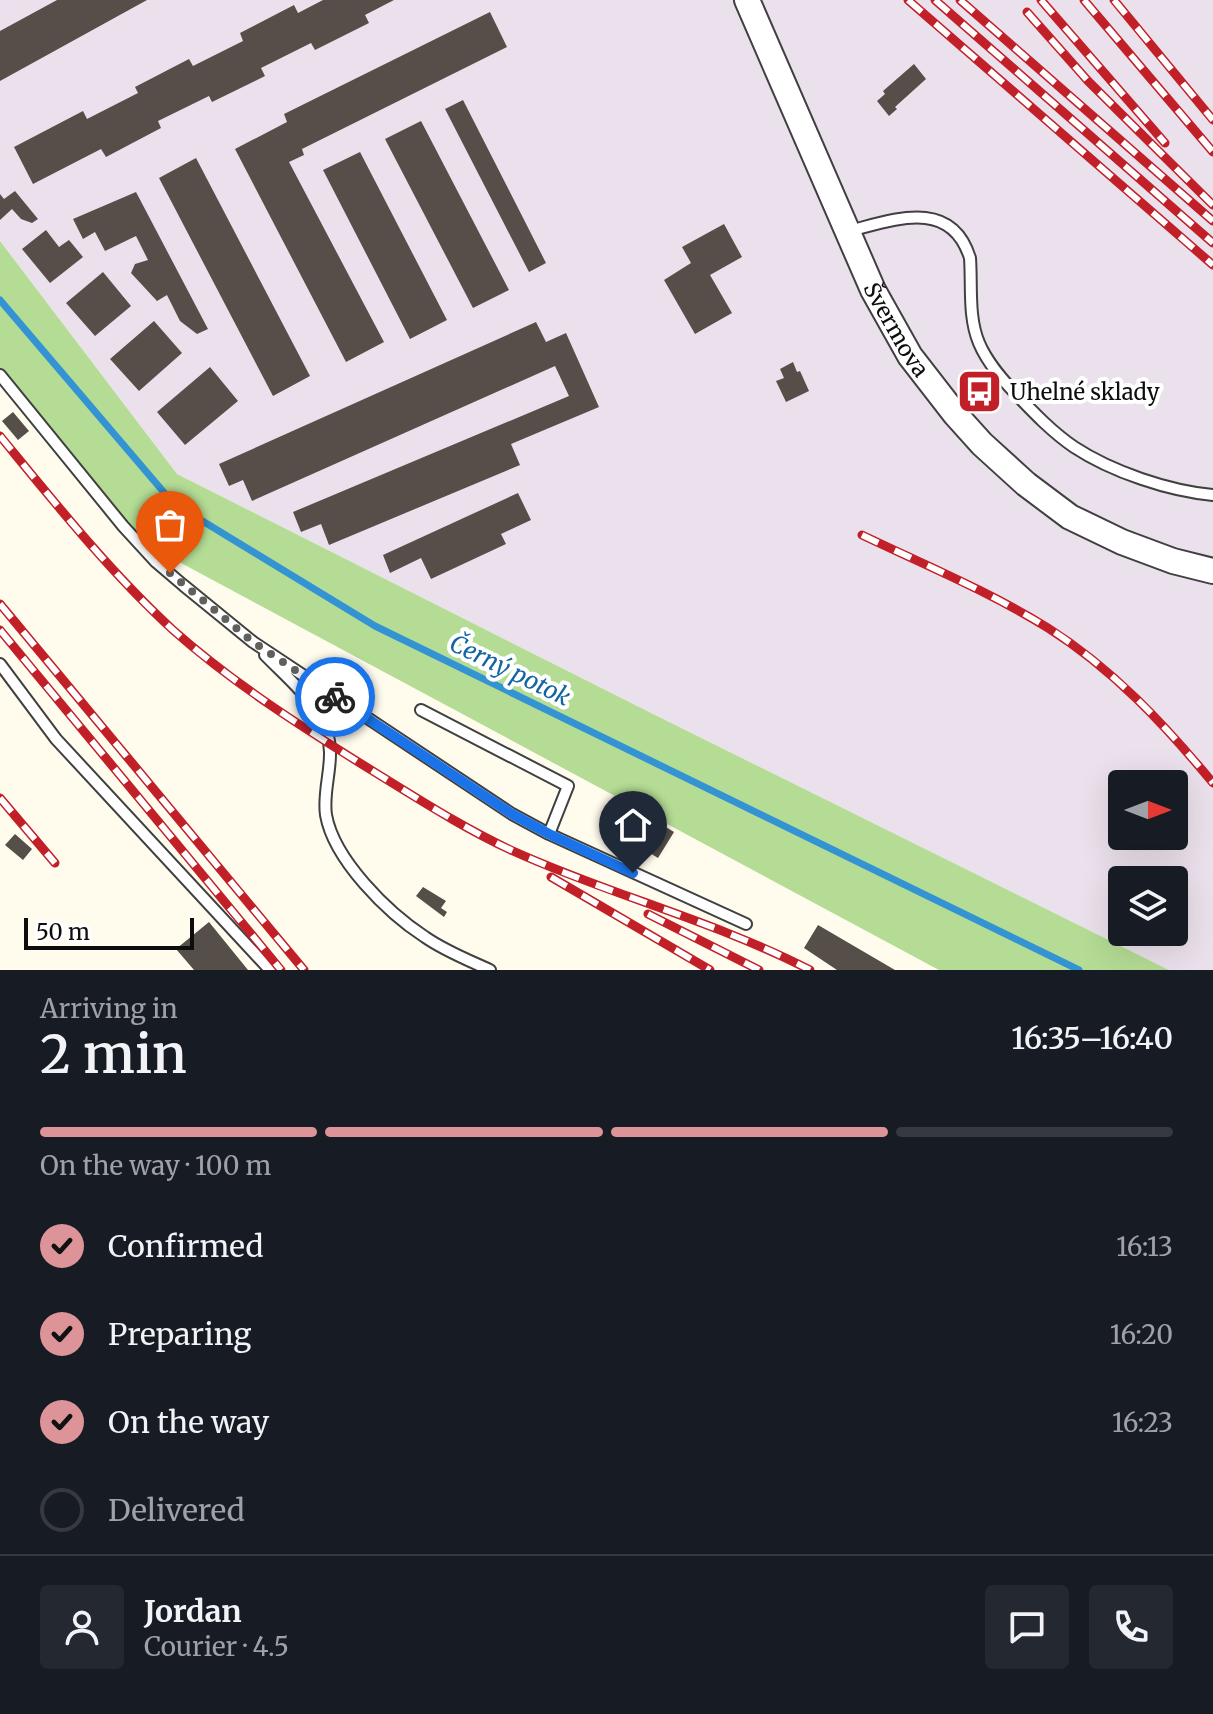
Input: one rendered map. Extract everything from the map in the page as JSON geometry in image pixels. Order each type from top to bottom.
[{"type":"street","name":"Švermova","points":[[747,0],[873,290],[910,356],[982,444],[1026,484],[1070,517],[1134,547],[1213,571]]},
{"type":"lane","points":[[847,231],[909,216],[934,220],[952,229],[967,248],[970,258],[973,314],[979,342],[990,363],[1035,414],[1075,447],[1103,461],[1165,486],[1213,495]]},
{"type":"lane","points":[[0,375],[156,562],[253,642],[467,784],[549,834],[746,924]]},
{"type":"lane","points":[[253,642],[313,706],[325,724],[330,745],[326,815],[335,839],[354,869],[386,906],[424,937],[490,970]]},
{"type":"lane","points":[[0,664],[56,739],[270,970]]},
{"type":"lane","points":[[421,710],[568,786],[549,834]]},
{"type":"shaded area","points":[[0,0],[1213,0],[1213,970],[1169,970],[1121,946],[1188,946],[1188,866],[1108,866],[1108,940],[177,474],[0,241]]},
{"type":"green space","points":[[0,241],[177,474],[1108,940],[1108,946],[1121,946],[1169,970],[939,970],[142,542],[0,373]]},
{"type":"building","points":[[57,0],[147,0],[0,81],[0,31]]},
{"type":"building","points":[[323,0],[394,0],[365,15],[369,23],[315,50],[311,43],[261,68],[265,76],[212,102],[209,96],[158,121],[161,128],[106,157],[101,149],[33,184],[14,147],[83,111],[87,119],[138,93],[135,87],[189,59],[193,66],[243,41],[240,33],[294,5],[298,13]]},
{"type":"building","points":[[490,12],[507,47],[302,149],[304,155],[289,162],[384,342],[346,362],[235,149],[287,122],[284,114]]},
{"type":"building","points":[[914,64],[926,79],[889,116],[877,101],[885,94],[883,91]]},
{"type":"building","points":[[463,100],[546,263],[529,272],[445,109]]},
{"type":"building","points":[[421,121],[509,290],[473,308],[385,139]]},
{"type":"building","points":[[360,152],[447,320],[410,339],[323,170]]},
{"type":"building","points":[[196,158],[310,376],[273,396],[159,178]]},
{"type":"building","points":[[15,191],[38,219],[32,223],[21,219],[12,209],[0,220],[0,194],[4,199]]},
{"type":"building","points":[[136,192],[208,329],[197,334],[180,321],[167,295],[157,301],[131,273],[135,264],[148,260],[136,236],[105,251],[95,232],[83,239],[73,219]]},
{"type":"building","points":[[724,224],[742,257],[710,275],[732,313],[695,334],[664,280],[691,263],[682,247]]},
{"type":"building","points":[[46,230],[59,247],[69,240],[83,257],[50,283],[22,249]]},
{"type":"building","points":[[103,272],[131,306],[95,336],[66,303]]},
{"type":"building","points":[[154,321],[182,353],[139,391],[110,359]]},
{"type":"building","points":[[536,322],[546,342],[566,333],[599,407],[511,444],[520,465],[329,545],[321,524],[301,532],[293,512],[569,396],[555,366],[252,501],[243,480],[229,486],[219,464]]},
{"type":"building","points":[[793,362],[809,391],[786,402],[776,381],[784,378],[780,369]]},
{"type":"building","points":[[210,367],[238,401],[185,445],[157,412]]},
{"type":"building","points":[[13,412],[29,431],[18,440],[2,421]]},
{"type":"building","points":[[518,493],[531,520],[501,534],[506,544],[431,579],[421,558],[390,573],[383,555]]},
{"type":"building","points":[[630,805],[674,832],[658,858],[614,831]]},
{"type":"building","points":[[15,834],[32,849],[23,860],[5,845]]},
{"type":"building","points":[[423,887],[446,901],[441,908],[447,912],[444,917],[416,896]]},
{"type":"building","points":[[209,922],[248,970],[194,970],[176,949]]},
{"type":"building","points":[[818,925],[895,970],[837,970],[804,948]]},
{"type":"waterway","name":"Černý potok","points":[[0,300],[173,503],[375,626],[1079,970]]},
{"type":"railway","points":[[908,0],[1213,265]]},
{"type":"railway","points":[[935,0],[1213,243]]},
{"type":"railway","points":[[960,0],[1213,221]]},
{"type":"railway","points":[[1041,0],[1165,143]]},
{"type":"railway","points":[[1084,0],[1213,152]]},
{"type":"railway","points":[[1114,0],[1213,120]]},
{"type":"railway","points":[[1027,12],[1088,81],[1213,205]]},
{"type":"railway","points":[[0,436],[83,536],[149,607],[221,669],[297,723],[426,804],[495,842],[550,867],[737,937],[810,970]]},
{"type":"railway","points":[[862,535],[1003,602],[1072,644],[1137,699],[1213,783]]},
{"type":"railway","points":[[0,604],[304,970]]},
{"type":"railway","points":[[0,630],[281,970]]},
{"type":"railway","points":[[0,798],[55,863]]},
{"type":"railway","points":[[551,877],[710,970]]},
{"type":"railway","points":[[648,914],[759,970]]},
{"type":"way so far","points":[[170,573],[253,642],[335,697]]},
{"type":"place","name":"Uhelné sklady","points":[[979,392]]},
{"type":"route","points":[[335,697],[512,814],[633,873]]}]
